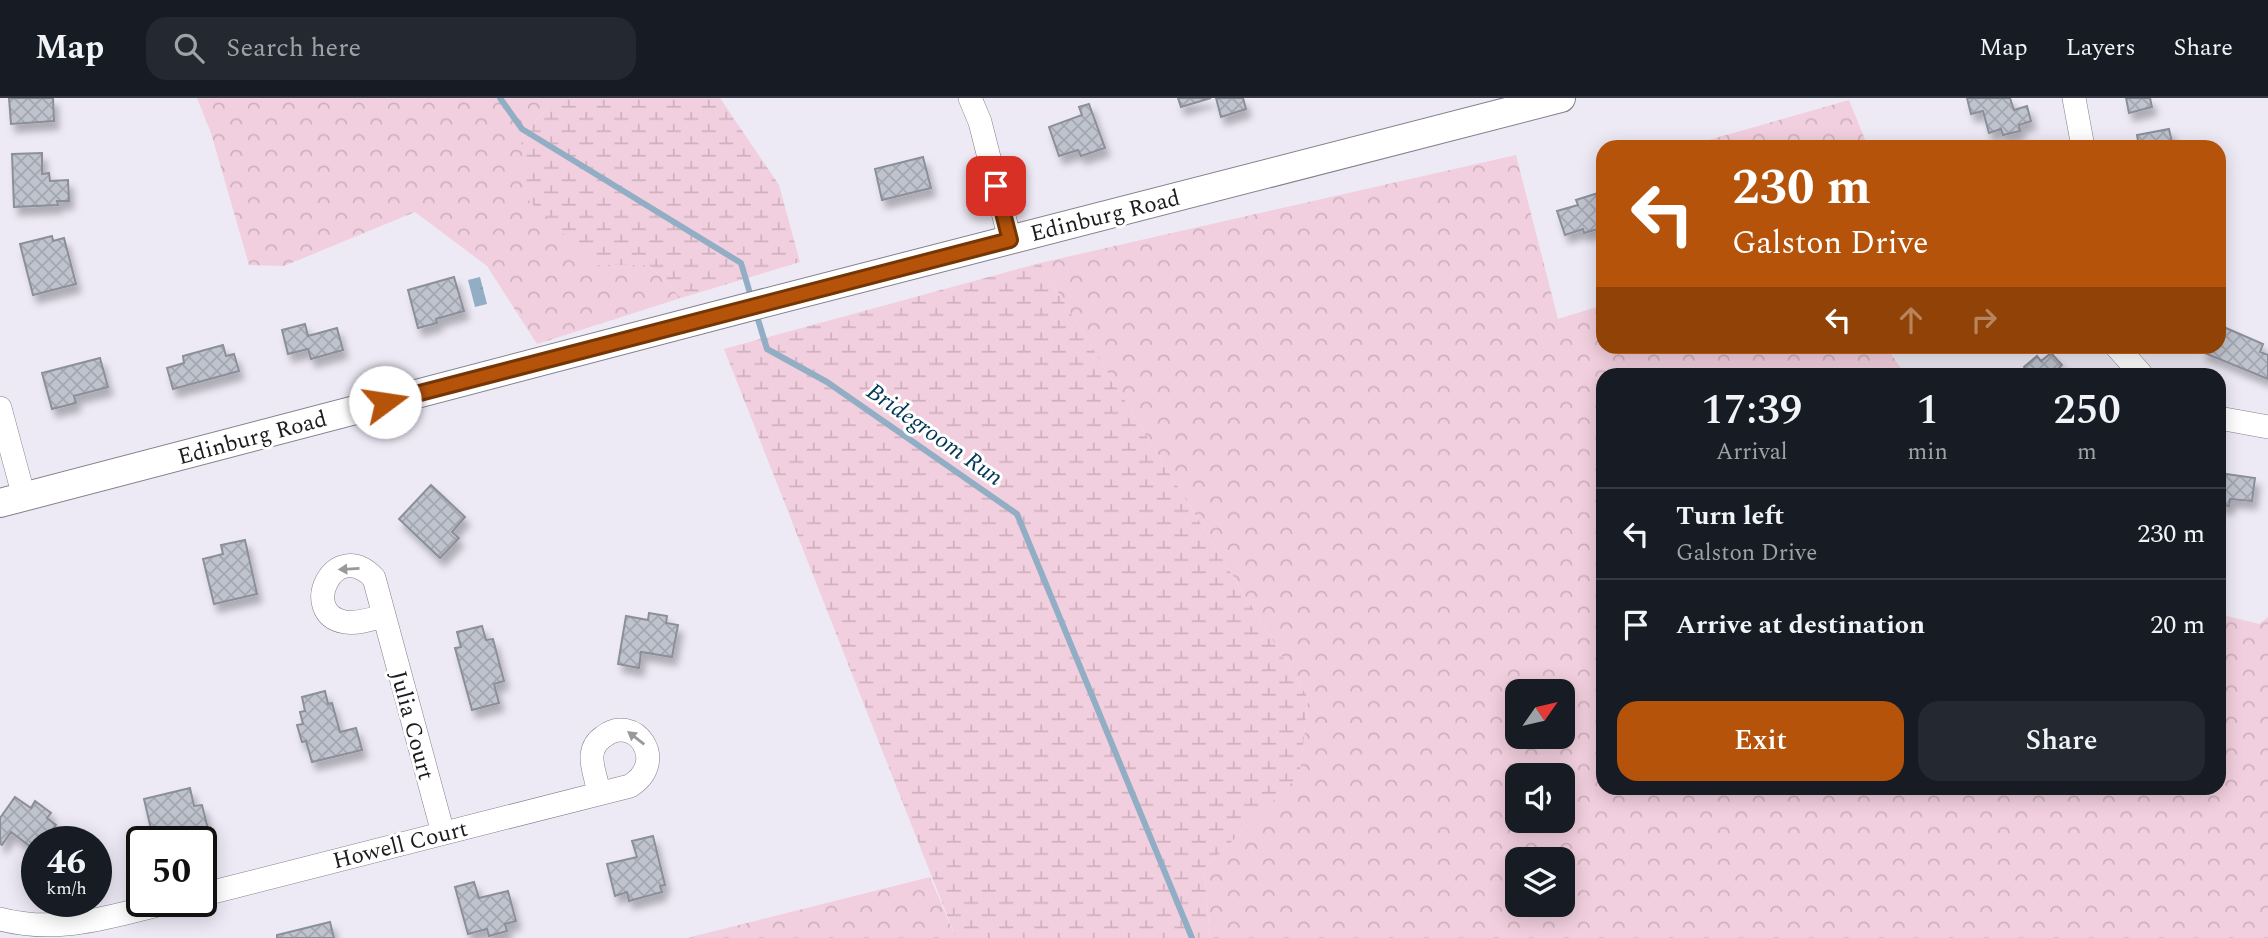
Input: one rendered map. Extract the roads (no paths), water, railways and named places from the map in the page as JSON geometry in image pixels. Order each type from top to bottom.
[{"type":"main road","name":"Edinburg Road","points":[[12,500],[755,305],[1561,98]]},
{"type":"street","points":[[970,98],[980,122],[1010,240]]},
{"type":"street","points":[[2074,98],[2080,118],[2082,140]]},
{"type":"street","points":[[2123,354],[2136,368]]},
{"type":"street","points":[[0,408],[12,500]]},
{"type":"street","points":[[2226,419],[2268,427]]},
{"type":"street","name":"Julia Court","points":[[383,616],[443,833]]},
{"type":"street","name":"Howell Court","points":[[217,891],[599,792]]},
{"type":"street","points":[[0,919],[19,924],[70,925],[126,912]]},
{"type":"water","points":[[480,277],[487,304],[475,307],[468,280]]},
{"type":"waterway","name":"Bridegroom Run","points":[[500,98],[522,129],[741,263],[752,300]]},
{"type":"waterway","name":"Bridegroom Run","points":[[756,313],[767,349],[827,382],[1017,514],[1192,938]]}]
